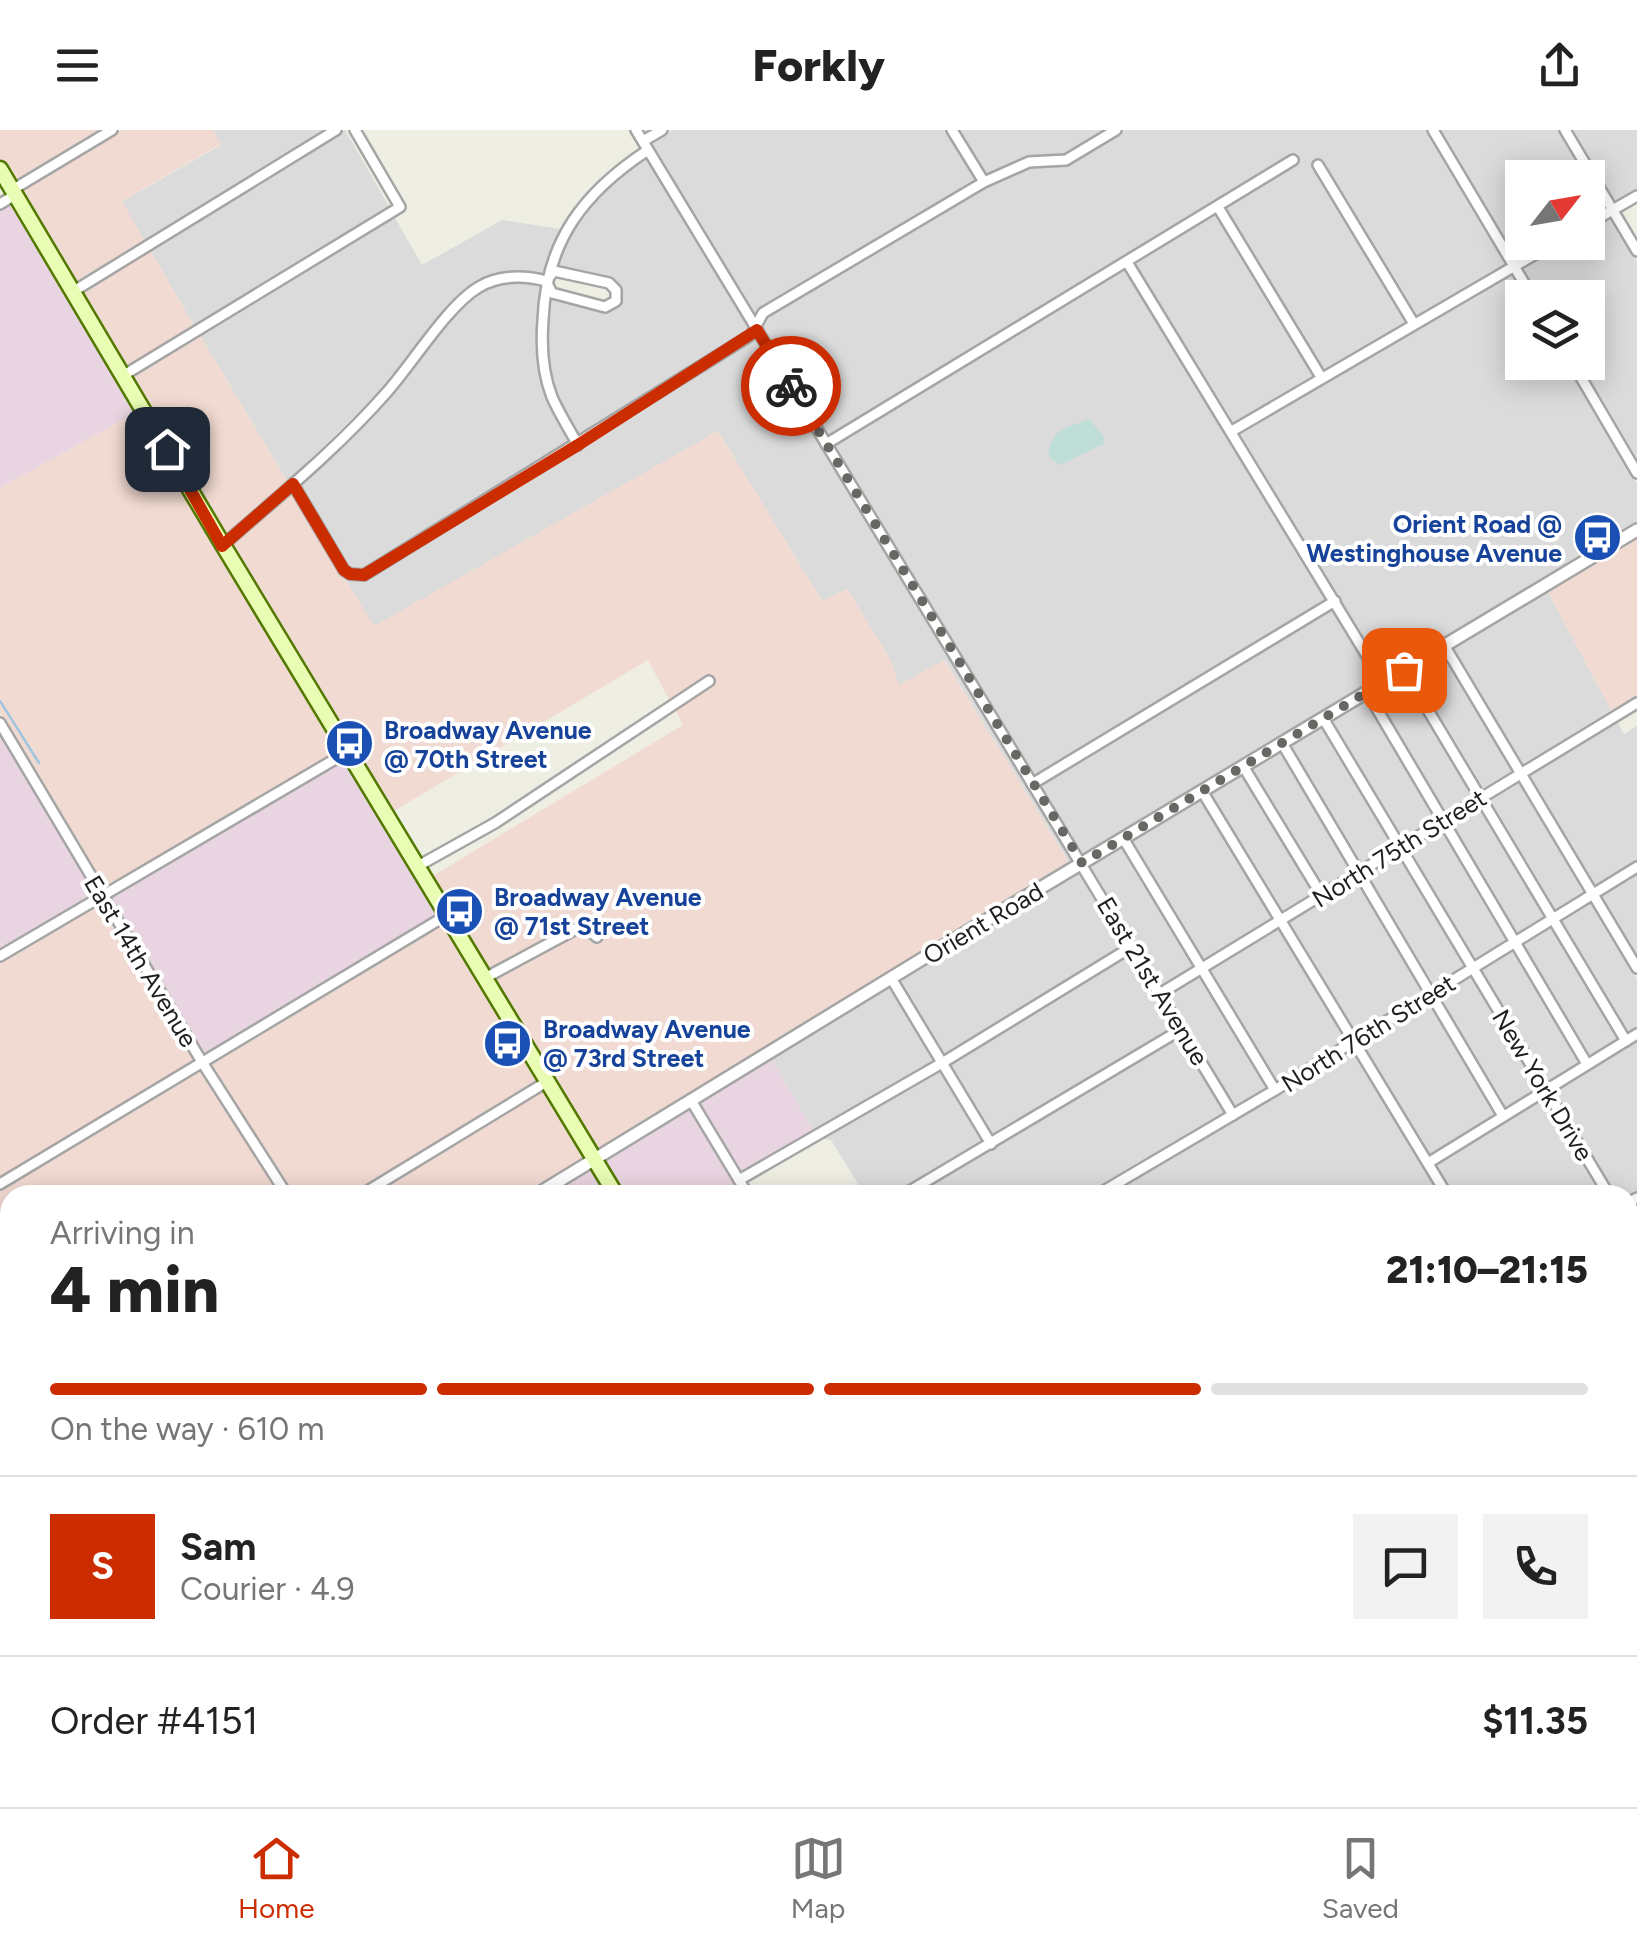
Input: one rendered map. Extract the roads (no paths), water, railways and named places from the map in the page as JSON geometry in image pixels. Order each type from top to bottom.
[{"type":"main road","points":[[0,169],[222,546],[610,1185]]},
{"type":"street","points":[[0,204],[112,130]]},
{"type":"street","points":[[74,291],[336,130]]},
{"type":"street","points":[[124,375],[400,207],[354,130]]},
{"type":"street","name":"East 21st Avenue","points":[[636,130],[1233,1115]]},
{"type":"street","points":[[578,445],[551,394],[541,352],[546,281],[565,232],[592,194],[662,130]]},
{"type":"street","points":[[952,130],[984,182]]},
{"type":"street","points":[[293,484],[344,570],[364,575],[757,330],[762,313],[984,182],[1030,162],[1066,160],[1116,130]]},
{"type":"street","points":[[1433,130],[1523,280]]},
{"type":"street","points":[[1564,130],[1637,251]]},
{"type":"street","points":[[826,444],[1293,160]]},
{"type":"street","points":[[1318,166],[1414,324]]},
{"type":"street","points":[[1605,214],[1637,196]]},
{"type":"street","points":[[1218,208],[1320,378]]},
{"type":"street","points":[[1232,431],[1525,260]]},
{"type":"street","points":[[1128,262],[1383,682]]},
{"type":"street","points":[[222,546],[293,484],[385,394],[477,288],[530,276],[546,281],[552,293],[582,302],[605,307],[616,301],[614,286],[596,279],[554,272],[546,281]]},
{"type":"street","points":[[1583,380],[1637,473]]},
{"type":"street","name":"Orient Road","points":[[553,1185],[1637,530]]},
{"type":"street","points":[[1032,784],[1335,601]]},
{"type":"street","points":[[1444,646],[1637,968]]},
{"type":"street","points":[[1404,670],[1626,1041]]},
{"type":"street","points":[[418,866],[495,822],[709,680]]},
{"type":"street","points":[[1367,692],[1588,1064]]},
{"type":"street","name":"North 75th Street","points":[[1161,993],[1637,702]]},
{"type":"street","name":"New York Drive","points":[[1322,718],[1603,1185]]},
{"type":"street","name":"East 14th Avenue","points":[[0,723],[202,1062],[282,1185]]},
{"type":"street","points":[[1282,743],[1503,1116]]},
{"type":"street","points":[[0,956],[349,751]]},
{"type":"street","points":[[1243,766],[1322,896]]},
{"type":"street","points":[[1202,791],[1441,1185]]},
{"type":"street","points":[[1123,838],[1275,1090]]},
{"type":"street","name":"North 76th Street","points":[[1114,1185],[1637,867]]},
{"type":"street","points":[[0,1184],[447,915]]},
{"type":"street","points":[[485,978],[576,929],[587,930],[596,937]]},
{"type":"street","points":[[740,1180],[1133,946]]},
{"type":"street","points":[[891,978],[991,1144]]},
{"type":"street","points":[[920,1185],[1182,1029]]},
{"type":"street","points":[[1428,1164],[1637,1034]]},
{"type":"street","points":[[377,1185],[548,1081]]},
{"type":"street","points":[[692,1102],[743,1185]]},
{"type":"waterway","points":[[0,701],[39,763]]},
{"type":"place","name":"Orient Road @ Westinghouse Avenue","points":[[1597,538]]},
{"type":"place","name":"Broadway Avenue @ 70th Street","points":[[349,744]]},
{"type":"place","name":"Broadway Avenue @ 71st Street","points":[[459,911]]},
{"type":"place","name":"Broadway Avenue @ 73rd Street","points":[[508,1043]]}]
